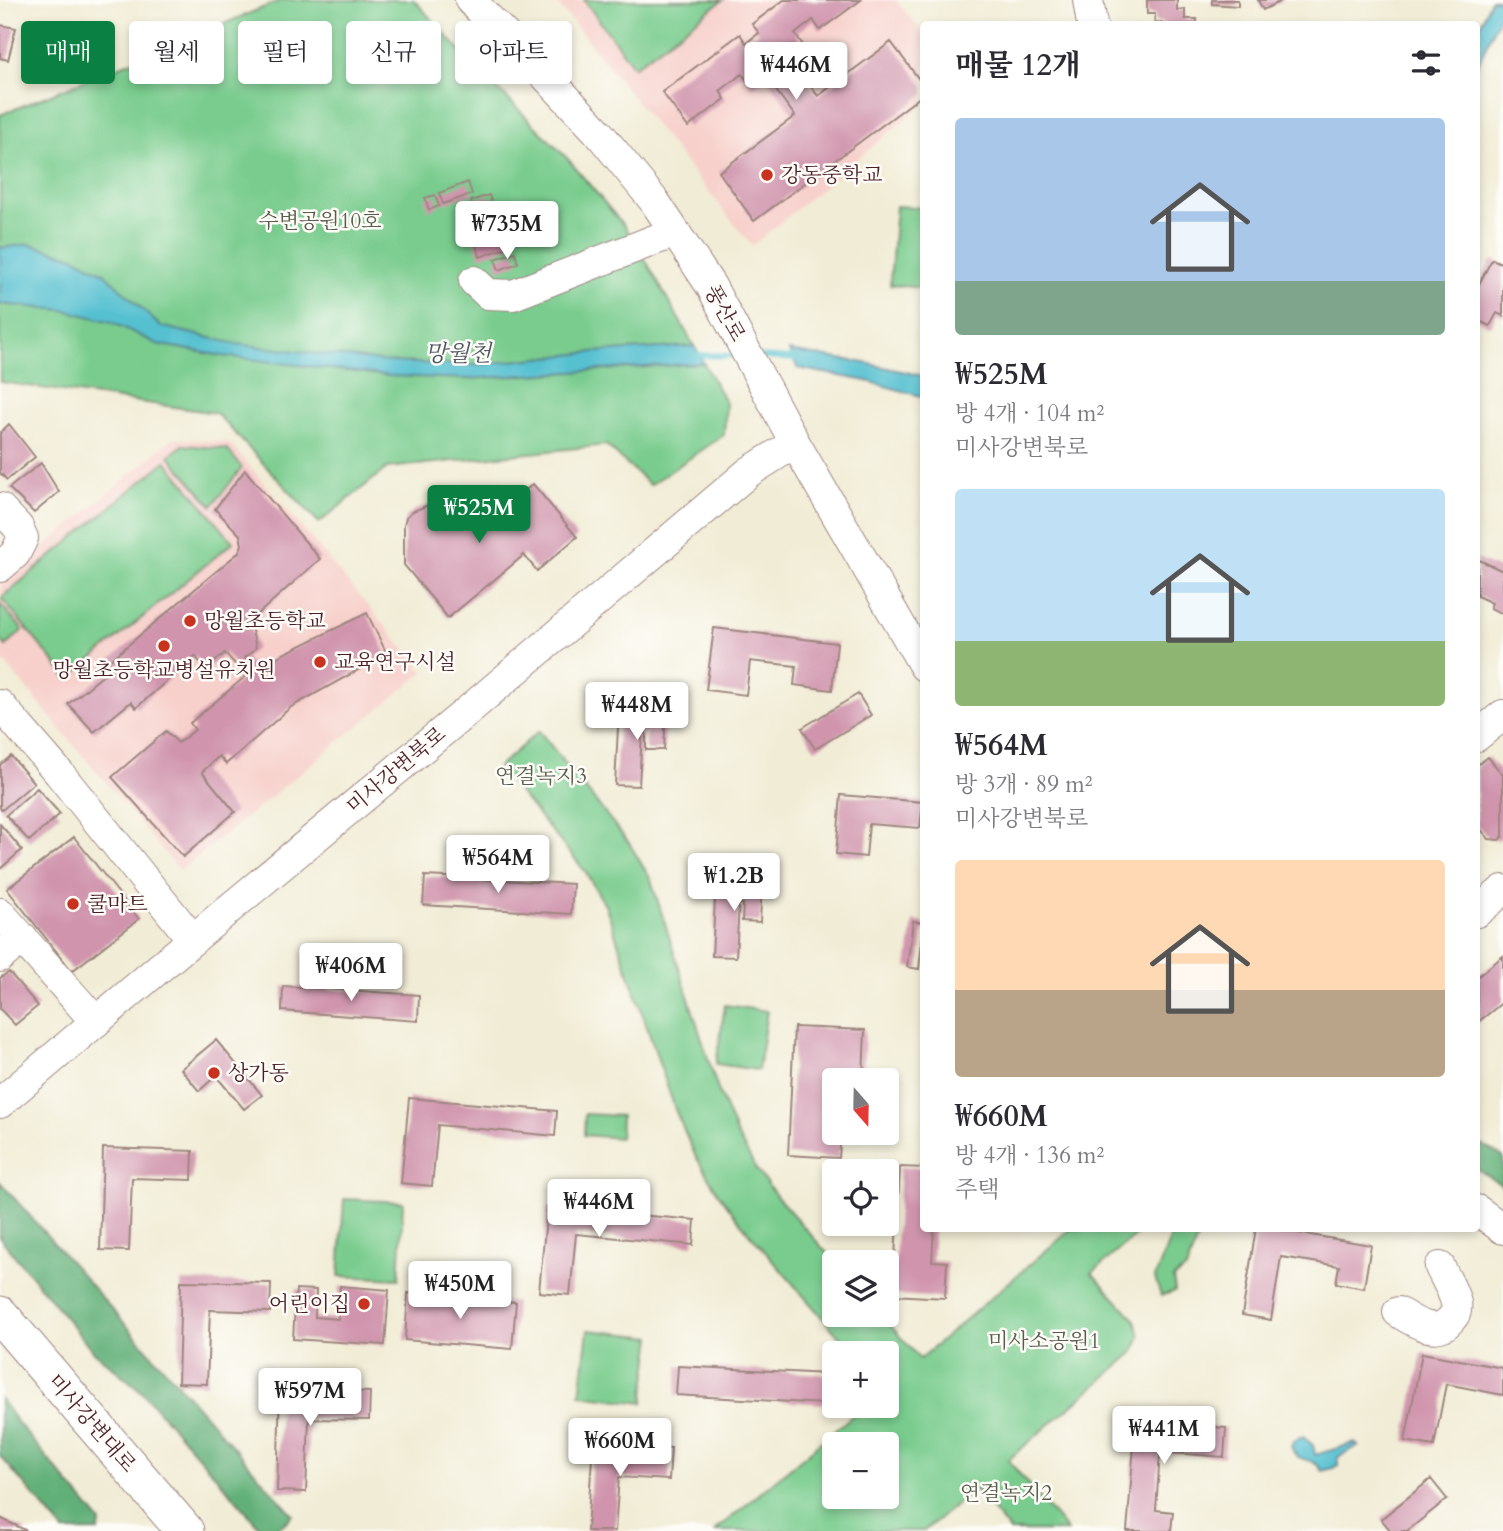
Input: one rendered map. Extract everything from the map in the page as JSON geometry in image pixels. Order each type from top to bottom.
[{"type":"main road","name":"미사강변대로","points":[[0,1315],[184,1531]]},
{"type":"street","name":"풍산로","points":[[470,0],[598,132],[655,202],[711,286],[795,443],[920,659]]},
{"type":"street","points":[[1088,0],[1092,21]]},
{"type":"street","points":[[474,281],[488,294],[513,295],[675,232]]},
{"type":"street","name":"미사강변북로","points":[[0,1103],[749,472],[795,443]]},
{"type":"street","points":[[0,508],[18,527],[23,538],[15,554],[0,567]]},
{"type":"street","points":[[0,705],[193,940]]},
{"type":"street","points":[[1480,734],[1503,715]]},
{"type":"street","points":[[0,913],[96,1021]]},
{"type":"street","points":[[0,957],[23,939]]},
{"type":"street","points":[[1480,1212],[1503,1229]]},
{"type":"street","points":[[1398,1312],[1427,1328],[1438,1328],[1449,1323],[1456,1314],[1457,1304],[1440,1267]]},
{"type":"shaded area","name":"강동중학교","points":[[555,0],[896,0],[920,30],[920,107],[752,246]]},
{"type":"shaded area","name":"망월초등학교","points":[[173,438],[230,443],[424,672],[180,871],[0,657],[0,585]]},
{"type":"green space","name":"수변공원10호","points":[[282,0],[414,0],[433,21],[346,21],[346,84],[441,84],[441,30],[455,45],[455,84],[493,84],[567,158],[625,227],[726,403],[724,435],[650,485],[606,445],[387,468],[319,523],[216,413],[0,382],[0,115],[76,84],[115,84],[115,68],[129,62],[129,84],[224,84],[224,24]]},
{"type":"green space","points":[[584,0],[723,0],[634,67]]},
{"type":"green space","points":[[896,206],[920,208],[920,288],[890,285]]},
{"type":"green space","points":[[183,445],[227,449],[242,468],[212,506],[169,456]]},
{"type":"green space","points":[[166,461],[233,542],[68,679],[1,598]]},
{"type":"green space","points":[[0,604],[23,630],[6,646],[0,639]]},
{"type":"green space","name":"연결녹지3","points":[[539,731],[629,843],[651,880],[718,1090],[736,1133],[756,1169],[824,1250],[822,1250],[822,1317],[743,1226],[718,1193],[695,1155],[676,1112],[606,907],[585,871],[498,767]]},
{"type":"green space","points":[[725,1005],[767,1011],[758,1070],[716,1064]]},
{"type":"green space","points":[[585,1114],[621,1116],[620,1138],[584,1135]]},
{"type":"green space","points":[[1480,1144],[1503,1157],[1503,1186],[1480,1171]]},
{"type":"green space","points":[[0,1182],[293,1515],[282,1525],[276,1529],[262,1531],[141,1391],[93,1351],[0,1238]]},
{"type":"green space","points":[[344,1199],[403,1202],[399,1279],[339,1276]]},
{"type":"green space","points":[[1068,1232],[1140,1232],[1092,1273],[1135,1320],[1140,1336],[1133,1353],[1008,1460],[1067,1531],[1010,1531],[975,1489],[924,1531],[715,1531],[822,1441],[822,1509],[899,1509],[899,1432],[833,1432],[850,1418],[899,1418],[899,1341],[843,1341],[830,1327],[892,1327],[920,1359]]},
{"type":"green space","points":[[1173,1232],[1200,1232],[1186,1269],[1173,1278],[1175,1291],[1161,1296],[1155,1278]]},
{"type":"green space","points":[[588,1330],[652,1337],[643,1403],[580,1395]]},
{"type":"green space","points":[[0,1398],[101,1522],[98,1531],[64,1531],[0,1456]]},
{"type":"water","points":[[1491,0],[1503,0],[1503,9],[1480,59],[1480,25]]},
{"type":"water","name":"망월천","points":[[29,244],[74,257],[104,273],[160,326],[236,344],[390,362],[473,365],[594,352],[694,346],[704,363],[467,379],[389,376],[222,356],[157,344],[112,322],[64,310],[0,304],[0,248]]},
{"type":"water","points":[[789,351],[920,375],[920,396],[867,381],[798,368]]},
{"type":"water","points":[[1303,1437],[1313,1445],[1315,1455],[1355,1443],[1358,1446],[1338,1457],[1338,1465],[1322,1471],[1314,1463],[1294,1452],[1291,1446],[1295,1440]]},
{"type":"building","points":[[784,0],[861,0],[820,30],[813,20],[795,34],[803,45],[788,56],[818,96],[891,42],[920,81],[920,97],[754,221],[719,172],[795,116],[766,77],[752,87],[742,74],[720,91],[725,99],[688,127],[662,92],[740,34],[746,43],[759,33],[752,24]]},
{"type":"building","points":[[1147,0],[1177,0],[1177,10],[1185,9],[1185,19],[1197,21],[1155,21],[1155,14],[1147,14]]},
{"type":"building","points":[[1212,0],[1238,0],[1238,6],[1212,4]]},
{"type":"building","points":[[1258,0],[1283,0],[1263,10]]},
{"type":"building","points":[[0,25],[16,28],[8,60],[0,58]]},
{"type":"building","points":[[468,182],[472,194],[443,204],[439,193]]},
{"type":"building","points":[[435,195],[439,206],[429,210],[425,198]]},
{"type":"building","points":[[489,195],[498,220],[505,218],[514,245],[480,257],[472,234],[481,231],[471,201]]},
{"type":"building","points":[[515,252],[518,263],[499,270],[495,259]]},
{"type":"building","points":[[1492,259],[1503,264],[1503,316],[1497,313],[1490,326],[1480,321],[1480,282]]},
{"type":"building","points":[[9,424],[35,457],[7,480],[0,473],[0,433]]},
{"type":"building","points":[[41,463],[59,492],[34,513],[9,488]]},
{"type":"building","name":"교육연구시설","points":[[245,470],[320,559],[250,621],[256,648],[245,658],[255,668],[367,613],[387,654],[291,707],[226,764],[219,756],[202,772],[235,812],[183,857],[112,777],[166,731],[178,743],[195,730],[190,723],[246,676],[225,653],[206,669],[195,656],[136,708],[131,702],[94,732],[68,704],[106,673],[102,667],[238,553],[242,545],[240,535],[215,509]]},
{"type":"building","points":[[533,484],[577,537],[537,571],[524,555],[448,618],[404,565],[406,517],[413,511],[441,500],[458,500],[496,514]]},
{"type":"building","points":[[1480,560],[1503,571],[1503,614],[1490,608],[1492,603],[1480,597]]},
{"type":"building","points":[[714,628],[837,643],[832,690],[794,685],[796,666],[750,661],[746,695],[706,690]]},
{"type":"building","points":[[858,694],[871,715],[815,749],[802,728]]},
{"type":"building","points":[[619,709],[666,711],[664,750],[646,750],[646,733],[642,733],[639,786],[615,785]]},
{"type":"building","points":[[11,756],[34,783],[2,810],[0,765]]},
{"type":"building","points":[[1488,757],[1503,775],[1503,836],[1499,840],[1489,839],[1480,828],[1480,763]]},
{"type":"building","points":[[37,788],[60,814],[29,841],[6,815]]},
{"type":"building","points":[[841,795],[920,802],[920,828],[869,824],[866,857],[836,854]]},
{"type":"building","points":[[0,824],[22,850],[0,869]]},
{"type":"building","name":"쿨마트","points":[[74,837],[139,919],[72,971],[7,889]]},
{"type":"building","points":[[425,876],[573,884],[571,914],[423,905]]},
{"type":"building","points":[[716,880],[762,883],[760,922],[742,921],[743,904],[739,904],[736,957],[712,956]]},
{"type":"building","points":[[913,921],[920,922],[919,969],[907,967]]},
{"type":"building","points":[[1503,956],[1503,1002],[1480,1021],[1480,975]]},
{"type":"building","points":[[9,972],[38,1006],[15,1025],[0,1009],[0,978]]},
{"type":"building","points":[[283,986],[419,995],[418,1021],[282,1011]]},
{"type":"building","points":[[794,1027],[865,1030],[863,1068],[822,1068],[822,1145],[840,1145],[839,1158],[788,1155]]},
{"type":"building","name":"상가동","points":[[216,1040],[262,1095],[244,1109],[216,1076],[199,1091],[181,1069]]},
{"type":"building","points":[[409,1098],[557,1111],[555,1136],[438,1125],[432,1186],[401,1183]]},
{"type":"building","points":[[103,1148],[193,1151],[192,1180],[132,1178],[129,1251],[100,1250]]},
{"type":"building","points":[[900,1167],[920,1168],[920,1232],[934,1232],[932,1261],[947,1262],[945,1298],[899,1295],[899,1250],[895,1250],[896,1236],[899,1236]]},
{"type":"building","points":[[547,1207],[695,1220],[693,1245],[576,1234],[570,1295],[539,1292]]},
{"type":"building","points":[[1255,1232],[1292,1232],[1371,1245],[1364,1288],[1336,1283],[1339,1266],[1281,1257],[1271,1320],[1242,1315]]},
{"type":"building","points":[[181,1281],[271,1283],[270,1312],[210,1310],[207,1384],[178,1383]]},
{"type":"building","name":"어린이집","points":[[340,1286],[389,1290],[385,1345],[293,1339],[296,1289],[316,1290],[315,1317],[338,1319]]},
{"type":"building","points":[[408,1293],[516,1302],[512,1349],[405,1340]]},
{"type":"building","points":[[1422,1353],[1503,1368],[1503,1395],[1446,1384],[1434,1446],[1405,1441]]},
{"type":"building","points":[[678,1366],[822,1374],[822,1404],[676,1395]]},
{"type":"building","points":[[280,1389],[370,1392],[369,1420],[309,1419],[306,1492],[277,1491]]},
{"type":"building","points":[[1136,1421],[1226,1428],[1224,1457],[1160,1452],[1156,1510],[1173,1512],[1171,1531],[1127,1531]]},
{"type":"building","points":[[593,1443],[671,1448],[669,1480],[619,1477],[615,1531],[587,1531]]},
{"type":"building","points":[[1431,1479],[1447,1499],[1407,1531],[1391,1531],[1381,1519]]},
{"type":"building","points":[[0,1518],[27,1531],[0,1531]]},
{"type":"waterway","name":"망월천","points":[[693,355],[739,356]]},
{"type":"waterway","name":"망월천","points":[[760,357],[798,359]]},
{"type":"place","name":"강동중학교","points":[[767,175]]},
{"type":"place","name":"망월초등학교","points":[[190,621]]},
{"type":"place","name":"망월초등학교병설유치원","points":[[164,646]]},
{"type":"place","name":"교육연구시설","points":[[320,662]]},
{"type":"place","name":"쿨마트","points":[[73,904]]},
{"type":"place","name":"상가동","points":[[214,1073]]},
{"type":"place","name":"어린이집","points":[[364,1304]]},
{"type":"park label","name":"미사소공원1","points":[[1044,1341]]},
{"type":"park label","name":"연결녹지2","points":[[1006,1493]]}]
